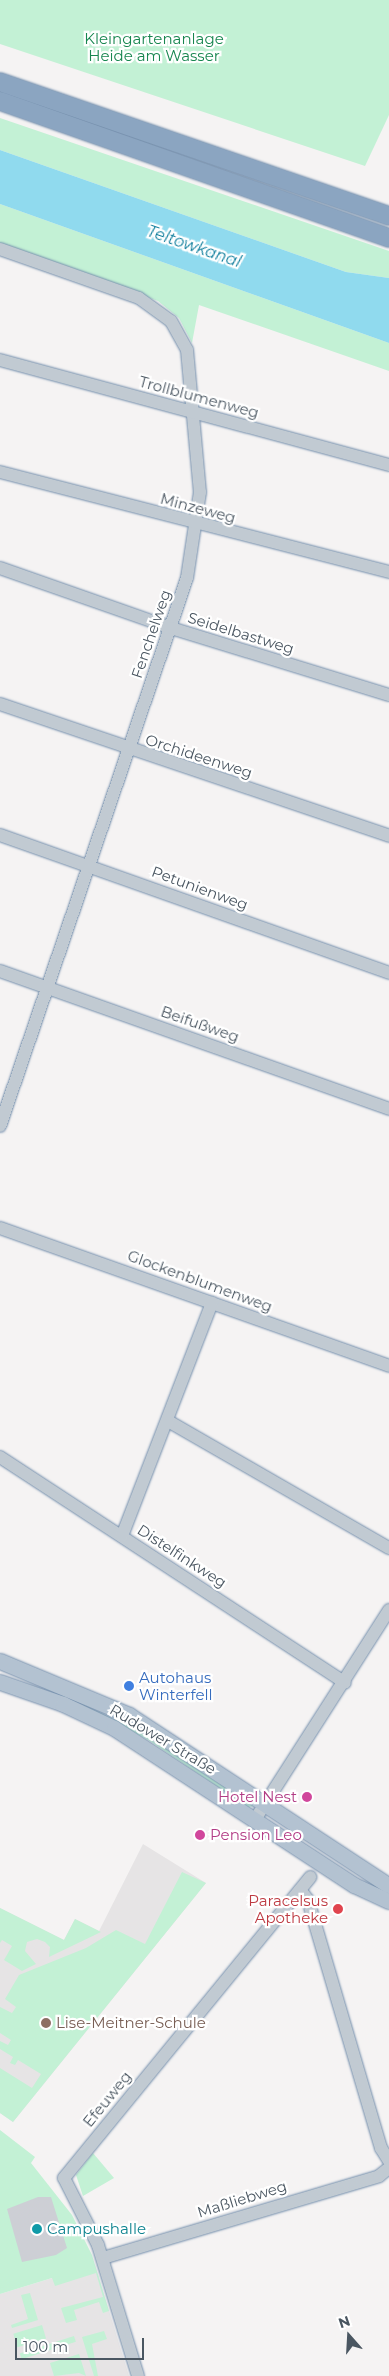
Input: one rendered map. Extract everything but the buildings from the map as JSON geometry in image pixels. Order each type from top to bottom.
[{"type":"highway","points":[[0,82],[389,216]]},
{"type":"highway","points":[[0,101],[389,238]]},
{"type":"main road","name":"Rudower Straße","points":[[0,1661],[71,1688],[143,1724],[265,1804],[329,1850],[389,1886]]},
{"type":"main road","name":"Rudower Straße","points":[[0,1682],[63,1704],[135,1740],[256,1818],[319,1863],[389,1901]]},
{"type":"main road","points":[[63,1704],[71,1688]]},
{"type":"street","name":"Fenchelweg","points":[[0,249],[139,298],[160,311],[180,333],[187,350],[195,412],[200,492],[198,525],[187,578],[0,1126]]},
{"type":"street","name":"Trollblumenweg","points":[[0,360],[389,465]]},
{"type":"street","name":"Minzeweg","points":[[0,472],[198,525],[389,572]]},
{"type":"street","name":"Seidelbastweg","points":[[0,568],[171,628],[389,695]]},
{"type":"street","name":"Orchideenweg","points":[[0,704],[129,750],[389,836]]},
{"type":"street","name":"Petunienweg","points":[[0,835],[389,973]]},
{"type":"street","name":"Beifußweg","points":[[0,971],[389,1109]]},
{"type":"street","name":"Glockenblumenweg","points":[[0,1228],[389,1366]]},
{"type":"street","points":[[122,1536],[212,1303]]},
{"type":"street","points":[[168,1421],[389,1548]]},
{"type":"street","name":"Distelfinkweg","points":[[0,1457],[345,1683]]},
{"type":"street","points":[[256,1818],[345,1683],[389,1610]]},
{"type":"street","points":[[319,1863],[329,1850]]},
{"type":"street","name":"Efeuweg","points":[[138,2376],[102,2258],[64,2178],[310,1876]]},
{"type":"street","points":[[300,1890],[308,1900],[381,2148],[389,2161]]},
{"type":"street","name":"Maßliebweg","points":[[102,2258],[379,2176],[389,2168]]},
{"type":"shaded area","name":"Lise-Meitner-Schule","points":[[143,1844],[206,1883],[13,2122],[0,2113],[0,1908],[64,1940],[75,1919],[99,1931]]},
{"type":"shaded area","points":[[95,2265],[129,2376],[0,2376],[0,2294]]},
{"type":"green space","name":"Kleingartenanlage Heide am Wasser","points":[[0,0],[389,0],[389,115],[365,166],[0,44]]},
{"type":"green space","points":[[0,118],[389,251],[389,278],[346,272],[0,150]]},
{"type":"green space","points":[[0,204],[389,343],[389,371],[199,305],[192,343],[179,318],[158,301],[0,245]]},
{"type":"green space","points":[[73,1700],[150,1736],[255,1806],[248,1807],[148,1740]]},
{"type":"green space","name":"Lise-Meitner-Schule","points":[[182,1872],[206,1883],[13,2122],[0,2113],[0,2068],[32,2088],[41,2074],[18,2060],[15,2065],[10,2063],[13,2057],[0,2049],[0,2041],[8,2045],[11,2040],[0,2033],[0,2007],[12,2013],[16,2007],[5,1999],[19,1975],[86,1948],[116,1930],[145,1944]]},
{"type":"green space","points":[[0,1908],[64,1940],[75,1919],[101,1932],[49,1957],[50,1947],[45,1942],[37,1939],[27,1942],[25,1951],[36,1964],[22,1971],[4,1960],[12,1946],[2,1940],[0,1943]]},
{"type":"green space","points":[[0,2130],[35,2157],[31,2163],[72,2215],[92,2255],[109,2311],[103,2313],[99,2302],[74,2310],[77,2320],[66,2323],[61,2308],[103,2297],[96,2273],[55,2286],[52,2278],[0,2294]]},
{"type":"green space","points":[[93,2153],[114,2178],[83,2196],[76,2175]]},
{"type":"green space","points":[[30,2293],[38,2320],[12,2328],[11,2325],[28,2319],[21,2295]]},
{"type":"green space","points":[[42,2325],[46,2338],[17,2347],[13,2334]]},
{"type":"green space","points":[[104,2331],[107,2339],[92,2344],[98,2376],[94,2376],[82,2337]]},
{"type":"green space","points":[[74,2336],[76,2342],[22,2359],[20,2354]]},
{"type":"green space","points":[[79,2354],[86,2376],[79,2373],[54,2376],[50,2363]]},
{"type":"water","name":"Teltowkanal","points":[[0,150],[346,272],[389,278],[389,343],[0,204]]},
{"type":"place","name":"Autohaus Winterfell","points":[[129,1686]]},
{"type":"place","name":"Hotel Nest","points":[[307,1797]]},
{"type":"place","name":"Pension Leo","points":[[200,1835]]},
{"type":"place","name":"Paracelsus Apotheke","points":[[338,1909]]},
{"type":"place","name":"Lise-Meitner-Schule","points":[[46,2023]]},
{"type":"place","name":"Campushalle","points":[[37,2229]]}]
